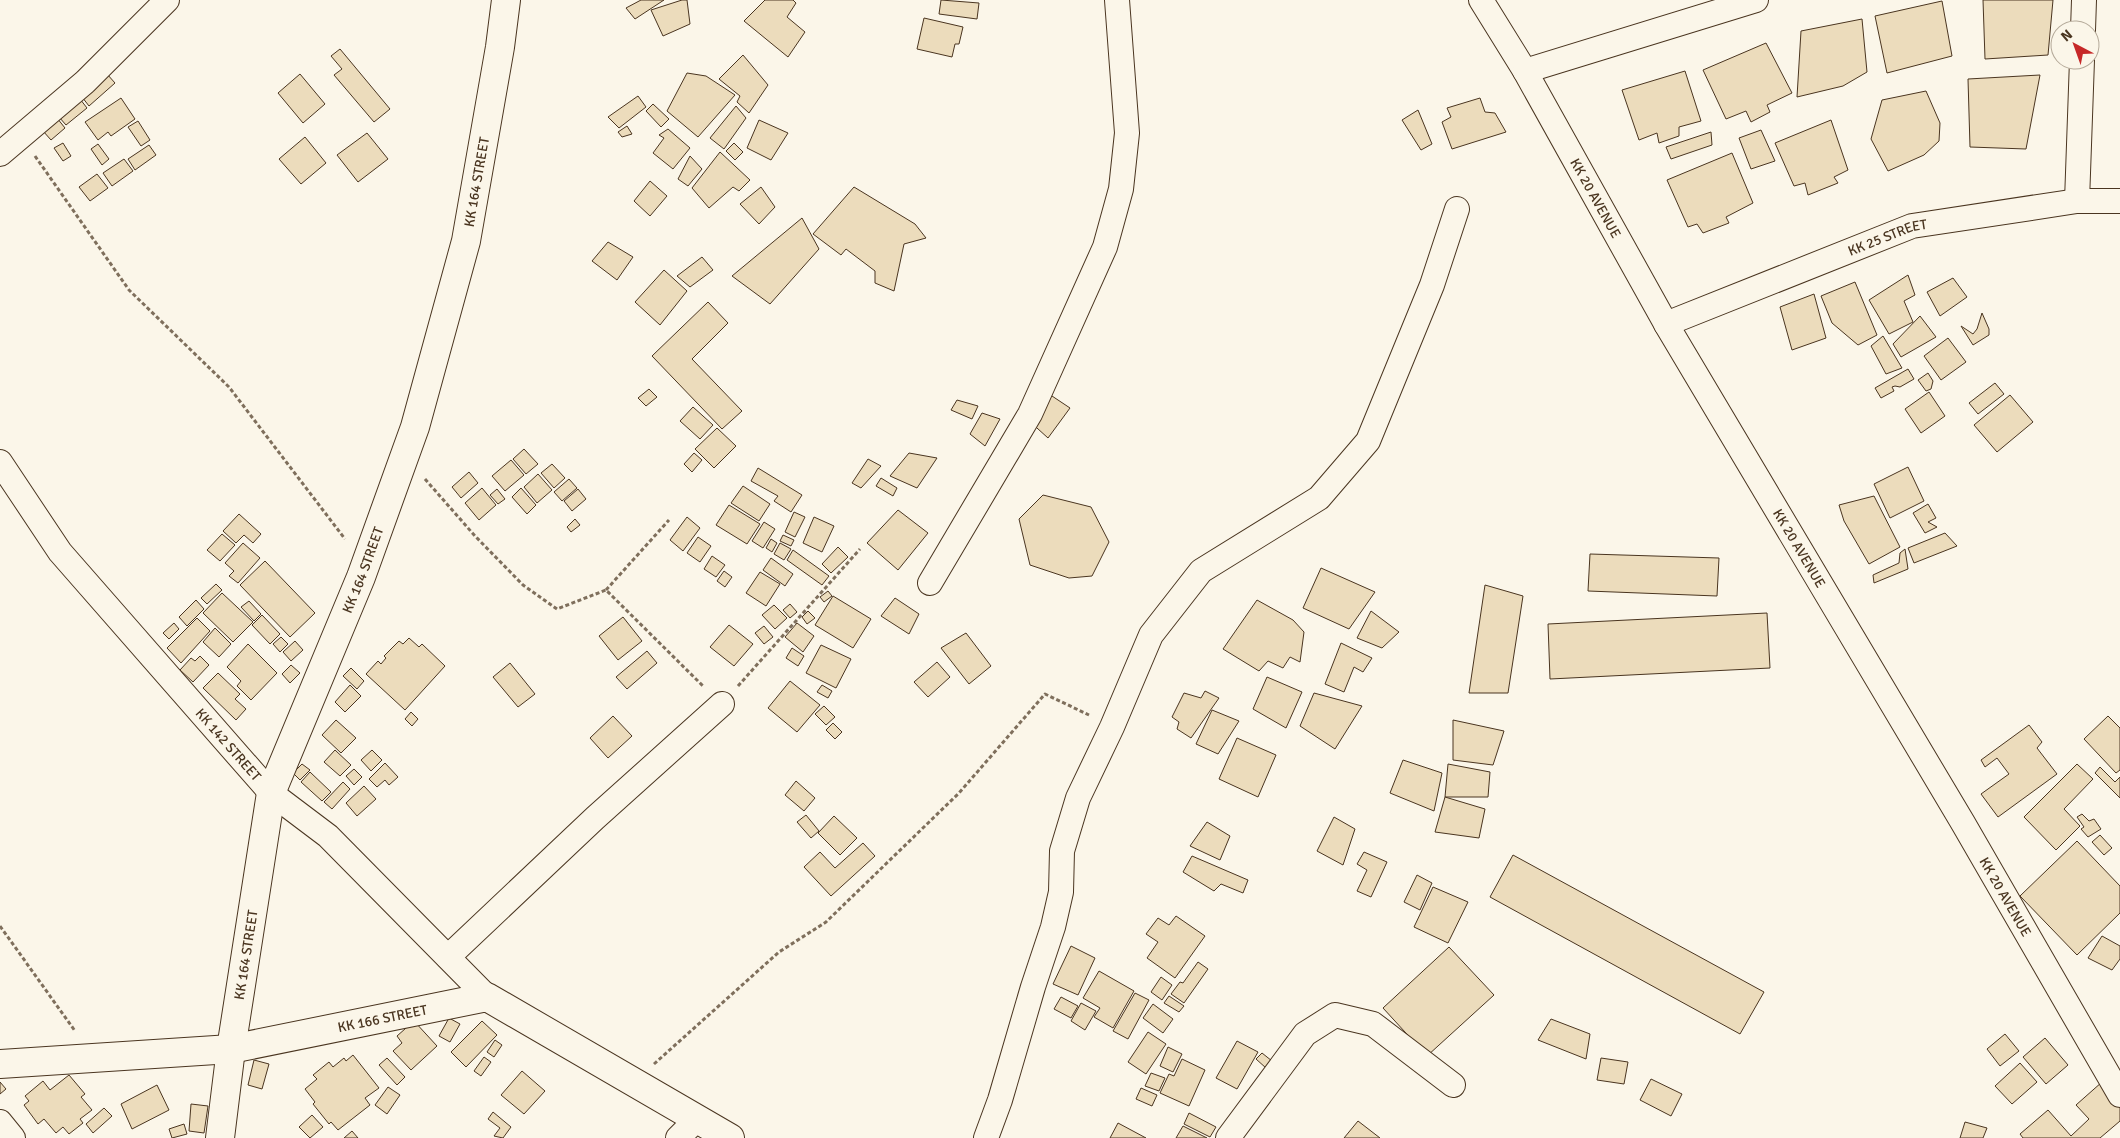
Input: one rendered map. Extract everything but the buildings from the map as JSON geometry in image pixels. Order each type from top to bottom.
[{"type":"main road","name":"KK 164 STREET","points":[[220,1138],[231,1049],[271,793],[366,565],[415,427],[466,241],[500,47],[506,0]]},
{"type":"main road","points":[[487,997],[634,1083],[687,1129],[730,1138]]},
{"type":"main road","name":"KK 166 STREET","points":[[0,1064],[231,1049],[487,997]]},
{"type":"street","points":[[0,154],[85,82],[167,0]]},
{"type":"street","points":[[930,584],[1030,414],[1106,247],[1120,189],[1127,134],[1117,0]]},
{"type":"street","name":"KK 20 AVENUE","points":[[1481,0],[1525,71],[1666,324],[1963,824],[2120,1095]]},
{"type":"street","points":[[1525,71],[1756,0]]},
{"type":"street","points":[[2083,20],[2084,0]]},
{"type":"street","points":[[2076,201],[2082,70]]},
{"type":"street","name":"KK 25 STREET","points":[[1666,324],[1912,226],[2076,201],[2120,201]]},
{"type":"street","points":[[986,1138],[1000,1100],[1033,987],[1053,927],[1061,892],[1062,851],[1078,798],[1112,727],[1152,635],[1201,571],[1319,498],[1368,441],[1432,285],[1458,209]]},
{"type":"street","name":"KK 142 STREET","points":[[1,466],[60,552],[271,793],[328,836],[487,997]]},
{"type":"street","points":[[448,957],[595,818],[722,704]]},
{"type":"street","points":[[1228,1138],[1305,1034],[1335,1015],[1372,1024],[1453,1085]]},
{"type":"street","points":[[0,1122],[13,1138]]},
{"type":"path","points":[[20,136],[129,290],[228,387],[366,565]]},
{"type":"path","points":[[405,456],[475,536],[523,585],[557,609],[606,590],[669,520]]},
{"type":"path","points":[[606,590],[722,704],[860,549]]},
{"type":"path","points":[[634,1083],[779,952],[826,922],[958,792],[1045,694],[1112,727]]},
{"type":"path","points":[[0,926],[94,1058]]}]
